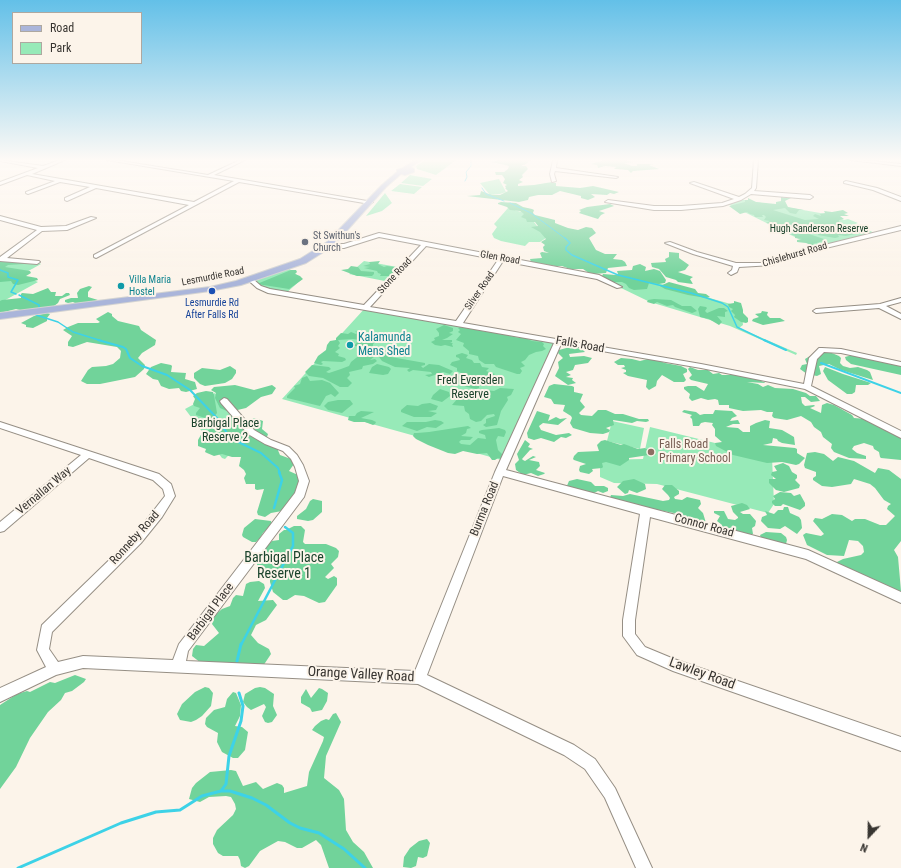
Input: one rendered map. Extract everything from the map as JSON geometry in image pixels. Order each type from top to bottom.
[{"type":"main road","name":"Lesmurdie Road","points":[[0,316],[186,293],[218,288],[251,280],[295,264],[328,246],[370,202]]},
{"type":"street","points":[[175,201],[194,204]]},
{"type":"street","points":[[96,256],[200,201]]},
{"type":"street","points":[[361,201],[370,202]]},
{"type":"street","points":[[608,202],[654,208],[681,208],[723,204],[735,201]]},
{"type":"street","points":[[0,218],[41,229],[67,228],[93,218]]},
{"type":"street","name":"Chislehurst Road","points":[[668,243],[695,253],[736,265],[771,264],[778,258],[901,228]]},
{"type":"street","points":[[0,259],[41,229]]},
{"type":"street","points":[[892,231],[901,235]]},
{"type":"street","name":"Glen Road","points":[[328,246],[344,246],[379,235],[599,276],[619,287]]},
{"type":"street","name":"Stone Road","points":[[366,308],[424,244]]},
{"type":"street","name":"Silver Road","points":[[458,324],[502,258]]},
{"type":"street","points":[[0,259],[37,262]]},
{"type":"street","points":[[731,273],[735,271],[736,265]]},
{"type":"street","name":"Falls Road","points":[[251,280],[259,287],[268,291],[701,366],[807,387],[901,435]]},
{"type":"street","points":[[816,311],[880,306],[901,300]]},
{"type":"street","points":[[880,306],[901,317]]},
{"type":"street","name":"Burma Road","points":[[418,678],[500,472],[558,342]]},
{"type":"street","points":[[807,387],[813,358],[822,350],[841,351],[901,364]]},
{"type":"street","name":"Barbigal Place","points":[[178,665],[183,648],[300,494],[304,481],[300,467],[294,457],[286,449],[256,437],[224,401]]},
{"type":"street","name":"Ronneby Road","points":[[0,425],[156,477],[168,486],[170,496],[158,514],[137,540],[46,629],[43,650],[55,669]]},
{"type":"street","name":"Vernallan Way","points":[[0,528],[87,455]]},
{"type":"street","name":"Connor Road","points":[[500,472],[808,554],[901,598]]},
{"type":"street","name":"Lawley Road","points":[[646,510],[629,620],[629,636],[641,651],[673,665],[901,744]]},
{"type":"street","name":"Orange Valley Road","points":[[0,695],[55,669],[83,662],[178,665],[418,678],[569,750],[590,764],[610,793],[644,868]]},
{"type":"green space","points":[[379,201],[390,201],[392,203],[382,211],[366,216]]},
{"type":"green space","points":[[506,201],[526,201],[519,202]]},
{"type":"green space","name":"Hugh Sanderson Reserve","points":[[734,201],[748,201],[832,215],[844,220],[848,219],[858,223],[855,224],[877,234],[817,248],[726,203]]},
{"type":"green space","name":"Hugh Sanderson Reserve","points":[[745,201],[776,204],[776,202],[786,201],[788,207],[804,210],[799,210],[796,214],[790,213],[785,208],[773,210],[805,220],[819,219],[813,216],[815,214],[821,216],[820,214],[825,213],[824,211],[832,212],[843,210],[848,213],[844,214],[849,216],[840,216],[844,219],[839,220],[839,223],[836,225],[841,228],[864,232],[846,236],[838,235],[839,237],[835,238],[818,235],[818,232],[815,231],[806,233],[824,239],[823,241],[813,244],[814,246],[797,242],[797,240],[802,239],[795,238],[795,236],[790,234],[800,234],[794,230],[784,231],[778,228],[769,227],[769,225],[772,224],[766,223],[770,221],[764,220],[766,217],[764,215],[762,215],[763,217],[755,217],[747,212],[740,214],[729,206],[745,202]]},
{"type":"green space","points":[[501,202],[516,203],[523,207],[532,209],[534,210],[533,213],[535,215],[555,220],[555,223],[568,228],[578,230],[586,227],[592,228],[596,233],[589,238],[596,250],[605,254],[617,254],[613,259],[622,260],[627,266],[608,268],[606,273],[594,274],[583,269],[570,269],[562,266],[531,262],[530,259],[542,258],[540,253],[542,252],[549,253],[544,251],[543,247],[545,245],[541,242],[546,239],[540,232],[531,227],[538,226],[535,222],[527,222],[526,219],[521,217],[524,214],[520,211],[510,210],[507,207],[498,204]]},
{"type":"green space","points":[[610,204],[614,206],[599,211],[605,213],[598,219],[579,213],[581,211],[579,210],[587,207]]},
{"type":"green space","points":[[508,208],[528,214],[546,238],[540,242],[529,242],[525,246],[494,238],[492,234],[497,227],[494,224]]},
{"type":"green space","points":[[669,252],[679,253],[679,258],[689,265],[685,270],[678,272],[693,277],[690,279],[693,284],[678,282],[666,277],[659,269],[652,267],[651,263],[666,262],[665,259],[669,257]]},
{"type":"green space","points":[[0,259],[37,262],[41,264],[21,275],[38,282],[0,303]]},
{"type":"green space","points":[[24,259],[27,261],[24,264],[8,265],[5,267],[30,271],[31,273],[26,276],[37,278],[38,280],[18,285],[13,284],[11,281],[0,282],[0,262]]},
{"type":"green space","points":[[364,261],[403,268],[390,282],[349,274]]},
{"type":"green space","points":[[380,261],[378,264],[384,267],[395,267],[400,270],[389,276],[380,276],[381,274],[377,271],[364,268],[370,267],[363,266],[370,264],[369,262]]},
{"type":"green space","points":[[640,264],[646,267],[645,271],[654,269],[660,271],[666,280],[665,283],[649,283],[647,289],[634,290],[622,282],[608,282],[601,278],[603,274],[616,275],[618,274],[617,271],[632,270],[633,266]]},
{"type":"green space","points":[[351,266],[358,267],[361,271],[374,272],[374,274],[372,276],[357,276],[341,270],[348,269]]},
{"type":"green space","points":[[287,267],[302,279],[285,294],[268,291],[251,280]]},
{"type":"green space","points":[[291,270],[296,270],[297,272],[295,274],[303,279],[289,289],[257,284]]},
{"type":"green space","points":[[627,277],[654,282],[741,307],[743,325],[739,328],[797,353],[796,355],[730,326],[650,302],[611,282]]},
{"type":"green space","points":[[669,282],[695,289],[698,293],[706,294],[710,297],[706,298],[688,295],[665,289],[660,286]]},
{"type":"green space","points":[[89,286],[92,287],[88,292],[88,297],[98,300],[97,302],[77,304],[73,302],[65,302],[65,300],[71,298],[78,298],[77,293],[80,289]]},
{"type":"green space","points":[[48,288],[51,292],[56,292],[55,296],[62,296],[66,293],[69,293],[70,295],[60,299],[54,306],[24,311],[16,309],[0,313],[0,301],[21,298],[22,293],[33,294]]},
{"type":"green space","points":[[648,300],[671,300],[682,306],[691,306],[697,311],[692,313],[673,305],[667,306],[657,302],[654,304],[647,302]]},
{"type":"green space","points":[[734,301],[741,303],[743,313],[748,318],[748,322],[741,322],[734,317],[735,315],[731,311],[733,309],[729,307],[728,304],[734,303]]},
{"type":"green space","points":[[700,306],[707,308],[705,311],[707,313],[719,308],[724,308],[728,311],[725,312],[725,317],[717,316],[722,322],[719,325],[709,319],[700,317],[698,309]]},
{"type":"green space","name":"Fred Eversden Reserve","points":[[366,307],[558,342],[505,461],[282,399]]},
{"type":"green space","points":[[762,311],[768,312],[767,315],[770,318],[780,318],[785,321],[763,325],[752,321],[753,319],[759,317],[755,314],[761,313]]},
{"type":"green space","points":[[108,312],[118,321],[139,326],[141,330],[156,340],[155,345],[142,353],[138,358],[145,365],[144,369],[135,377],[100,384],[87,384],[81,381],[88,370],[92,367],[113,364],[120,358],[121,351],[117,347],[87,342],[73,347],[68,346],[68,342],[72,336],[63,330],[78,323],[98,323],[100,322],[96,319]]},
{"type":"green space","points":[[47,313],[50,314],[47,321],[33,328],[26,327],[26,325],[21,323],[34,316]]},
{"type":"green space","points":[[444,325],[453,328],[453,331],[449,333],[453,334],[442,340],[452,340],[450,343],[453,343],[453,347],[435,345],[431,342],[435,340],[434,338],[439,336],[436,329]]},
{"type":"green space","points":[[460,327],[495,332],[542,342],[546,349],[529,355],[521,362],[525,366],[520,368],[522,371],[520,374],[517,374],[496,367],[494,364],[485,364],[479,360],[478,356],[469,354],[469,351],[463,346],[464,343],[456,340],[461,334],[458,332],[460,330],[458,328]]},
{"type":"green space","points":[[355,331],[365,335],[370,333],[376,338],[380,338],[373,344],[373,346],[366,347],[354,346],[359,340],[338,340],[340,343],[338,346],[340,348],[335,352],[339,354],[338,356],[345,358],[346,360],[342,362],[323,361],[321,362],[323,364],[321,365],[314,363],[318,356],[326,350],[330,341],[336,340],[341,333],[348,334],[351,332],[356,334],[357,333]]},
{"type":"green space","points":[[570,347],[582,349],[585,352],[569,354],[570,357],[584,356],[592,358],[588,363],[575,365],[573,370],[566,372],[571,375],[566,377],[573,378],[572,380],[576,383],[568,385],[555,376],[559,368],[558,362],[563,358],[558,353],[559,350]]},
{"type":"green space","points":[[369,351],[375,356],[370,360],[375,359],[377,361],[373,364],[363,366],[362,369],[349,372],[350,375],[347,378],[352,383],[348,387],[340,387],[323,378],[309,376],[305,372],[312,365],[329,367],[331,369],[326,372],[329,373],[349,366],[351,362],[361,354]]},
{"type":"green space","points":[[380,351],[390,351],[387,354],[391,357],[425,363],[425,365],[421,366],[423,368],[429,364],[439,365],[453,371],[450,374],[443,372],[429,377],[425,375],[432,374],[431,372],[413,370],[409,372],[407,370],[410,368],[395,367],[382,361],[377,354]]},
{"type":"green space","points":[[827,351],[839,356],[841,358],[840,363],[843,366],[850,368],[858,367],[867,370],[870,372],[873,380],[841,370],[829,364],[819,366],[821,374],[817,376],[807,374],[800,369],[802,365],[807,364],[805,359],[810,356],[819,358],[821,352]]},
{"type":"green space","points":[[462,353],[468,355],[466,358],[472,360],[474,363],[480,363],[482,367],[489,368],[486,371],[495,374],[492,377],[499,377],[501,380],[488,385],[476,382],[475,383],[479,386],[479,388],[476,389],[457,383],[457,378],[461,373],[457,371],[457,368],[450,365],[452,362],[460,360],[456,357],[456,355]]},
{"type":"green space","points":[[852,355],[901,365],[901,375],[851,364],[845,357]]},
{"type":"green space","points":[[621,358],[640,361],[652,358],[665,363],[681,366],[687,369],[687,372],[683,374],[686,380],[684,382],[674,382],[662,375],[657,381],[656,386],[649,390],[646,387],[647,380],[628,376],[623,373],[626,372],[626,370],[621,368],[625,367],[624,365],[618,365],[614,362]]},
{"type":"green space","points":[[161,363],[171,365],[171,372],[186,373],[185,379],[195,382],[197,389],[186,392],[181,391],[179,388],[169,389],[161,386],[158,380],[153,379],[146,374],[151,367]]},
{"type":"green space","points":[[377,364],[389,367],[391,369],[388,374],[383,375],[369,373],[372,367]]},
{"type":"green space","points":[[230,366],[236,370],[236,373],[232,379],[225,383],[205,386],[200,384],[194,378],[194,373],[202,368],[220,370]]},
{"type":"green space","points":[[690,367],[698,370],[708,370],[713,374],[719,373],[722,375],[737,375],[759,380],[766,383],[747,382],[758,384],[763,387],[768,385],[775,388],[793,389],[806,393],[810,396],[816,396],[820,401],[811,402],[805,397],[801,397],[802,403],[805,406],[814,405],[815,406],[810,408],[821,413],[822,405],[827,403],[834,405],[852,415],[854,418],[866,419],[901,438],[901,460],[881,458],[879,452],[874,449],[873,446],[864,443],[854,446],[852,449],[857,453],[866,456],[866,459],[849,458],[834,452],[831,448],[832,444],[823,437],[821,432],[814,427],[811,422],[801,416],[787,420],[774,418],[772,416],[773,412],[761,410],[743,411],[729,408],[729,405],[719,405],[718,400],[715,399],[708,400],[701,398],[692,401],[689,398],[690,394],[684,389],[684,387],[696,386],[704,391],[708,384],[691,380],[689,378],[692,375],[688,369]]},
{"type":"green space","points":[[825,367],[871,383],[868,385],[856,385],[855,392],[852,394],[847,394],[828,380],[823,371]]},
{"type":"green space","points":[[307,376],[310,381],[322,380],[330,383],[339,393],[335,397],[331,394],[326,396],[320,406],[287,398],[287,396],[295,388],[294,386],[300,384],[302,378]]},
{"type":"green space","points":[[554,384],[572,386],[574,387],[574,392],[583,394],[580,401],[585,407],[579,413],[581,415],[592,416],[598,410],[606,410],[615,414],[623,414],[639,419],[648,419],[649,421],[637,421],[632,423],[613,420],[614,425],[606,428],[610,430],[609,432],[603,434],[590,433],[573,428],[570,423],[572,418],[571,416],[563,411],[565,405],[554,404],[551,399],[544,397],[549,386]]},
{"type":"green space","points":[[235,385],[254,390],[272,385],[276,388],[272,394],[261,397],[246,408],[229,412],[220,408],[215,398],[216,393],[211,390],[214,387]]},
{"type":"green space","points":[[500,388],[514,389],[511,395],[507,397],[508,400],[501,411],[497,425],[486,427],[483,425],[486,423],[486,419],[495,416],[494,414],[487,415],[481,421],[476,422],[470,419],[464,406],[452,405],[458,398],[472,398],[477,395],[477,392],[485,390],[494,391]]},
{"type":"green space","points":[[440,389],[449,392],[450,396],[442,402],[431,399],[433,395]]},
{"type":"green space","points":[[206,391],[213,392],[214,395],[217,413],[213,418],[205,418],[196,415],[200,408],[194,406],[193,404],[195,399],[193,396],[197,393]]},
{"type":"green space","name":"Barbigal Place Reserve 2","points":[[215,393],[251,432],[225,459],[222,458],[185,409]]},
{"type":"green space","points":[[350,400],[353,404],[342,413],[328,410],[324,406],[328,402]]},
{"type":"green space","points":[[430,403],[438,406],[436,410],[428,411],[437,413],[431,417],[414,417],[401,412],[401,410],[407,405],[418,406]]},
{"type":"green space","points":[[684,410],[696,412],[700,415],[713,414],[715,410],[732,411],[737,416],[732,418],[730,421],[738,420],[740,424],[733,424],[726,427],[738,428],[743,432],[750,432],[750,426],[756,423],[765,420],[770,421],[769,428],[782,430],[794,437],[795,445],[782,443],[773,438],[772,443],[763,445],[795,448],[797,449],[797,453],[805,458],[796,465],[782,462],[767,463],[733,455],[716,446],[715,443],[722,442],[715,436],[715,429],[712,425],[713,423],[705,422],[701,423],[699,426],[693,426],[692,419],[690,417],[692,415],[682,412]]},
{"type":"green space","points":[[361,411],[374,412],[361,418],[372,420],[376,422],[375,424],[373,425],[365,422],[354,422],[348,420],[349,416],[355,416]]},
{"type":"green space","points":[[537,411],[550,415],[548,421],[556,417],[560,419],[567,418],[558,425],[543,423],[539,426],[541,430],[556,435],[569,433],[572,435],[566,438],[561,437],[554,442],[541,438],[534,440],[528,438],[527,433]]},
{"type":"green space","points":[[232,415],[242,416],[246,421],[255,418],[263,421],[262,429],[268,434],[265,443],[277,448],[280,455],[291,459],[294,464],[289,471],[298,475],[301,479],[299,491],[282,511],[271,513],[265,517],[258,515],[257,512],[264,489],[257,490],[255,489],[255,484],[246,484],[244,478],[246,474],[239,466],[241,457],[232,457],[222,454],[214,456],[205,452],[206,449],[198,446],[198,440],[202,433],[209,430],[214,424],[224,422]]},
{"type":"green space","points":[[435,420],[444,423],[436,428],[427,427],[417,431],[402,426],[407,422],[426,422]]},
{"type":"green space","points":[[612,421],[644,428],[640,449],[607,441]]},
{"type":"green space","points":[[468,426],[471,428],[467,429],[466,433],[461,436],[473,437],[470,440],[461,440],[459,442],[461,444],[470,445],[478,438],[486,439],[485,435],[479,433],[479,431],[482,430],[499,428],[505,430],[506,432],[504,437],[498,436],[496,440],[498,450],[504,456],[502,459],[498,458],[492,460],[487,453],[477,454],[463,451],[455,454],[448,453],[428,445],[413,436],[414,433]]},
{"type":"green space","points":[[650,427],[772,457],[774,504],[768,513],[657,484],[614,483],[600,477],[600,460],[643,459]]},
{"type":"green space","points":[[525,440],[530,444],[528,447],[533,449],[530,450],[522,459],[525,461],[533,456],[536,457],[529,460],[539,462],[540,466],[536,470],[545,473],[544,474],[538,476],[531,473],[523,475],[516,470],[515,464],[519,460],[517,454]]},
{"type":"green space","points":[[605,440],[638,449],[645,448],[649,451],[649,455],[629,458],[629,460],[620,466],[606,462],[602,463],[602,468],[592,469],[593,471],[589,474],[580,472],[580,466],[586,464],[574,460],[574,456],[578,452],[599,451],[597,445],[601,441]]},
{"type":"green space","points":[[815,452],[824,454],[833,461],[838,457],[854,461],[875,473],[878,468],[889,470],[901,479],[901,541],[894,550],[898,557],[901,591],[895,592],[835,563],[843,559],[861,555],[864,552],[863,546],[858,541],[849,540],[844,556],[827,555],[807,545],[803,535],[806,533],[821,536],[824,534],[813,521],[815,518],[822,519],[832,514],[842,515],[852,521],[855,519],[865,519],[880,525],[886,525],[895,516],[887,509],[891,504],[884,500],[870,484],[854,479],[851,484],[832,487],[822,486],[813,480],[816,476],[816,472],[805,468],[804,465],[807,453]]},
{"type":"green space","points":[[783,463],[789,466],[792,472],[797,475],[795,480],[800,485],[799,488],[784,492],[776,490],[769,483],[769,479],[776,479],[771,475],[772,472],[777,471],[774,466]]},
{"type":"green space","points":[[577,479],[591,482],[595,486],[604,486],[608,488],[608,491],[603,493],[598,491],[592,494],[566,488],[569,481]]},
{"type":"green space","points":[[634,479],[645,484],[646,489],[637,493],[629,490],[628,493],[625,494],[617,487],[623,481]]},
{"type":"green space","points":[[665,485],[672,485],[679,491],[679,494],[674,497],[675,499],[682,500],[687,497],[700,500],[701,504],[698,508],[703,513],[706,523],[684,518],[674,513],[648,509],[610,498],[611,495],[623,496],[630,494],[663,501],[669,500],[670,498],[662,489]]},
{"type":"green space","points":[[780,492],[791,493],[794,496],[800,494],[805,506],[800,510],[783,504],[781,506],[775,506],[772,503],[775,499],[773,496]]},
{"type":"green space","points":[[313,499],[322,501],[322,512],[313,520],[308,521],[297,519],[297,516],[306,509],[310,501]]},
{"type":"green space","points":[[742,503],[747,505],[750,509],[740,512],[743,514],[750,514],[756,521],[755,526],[752,528],[753,534],[749,535],[734,532],[732,530],[722,530],[722,525],[717,521],[720,516],[714,513],[714,511],[724,511],[728,519],[735,520],[738,517],[733,512],[731,506]]},
{"type":"green space","points":[[784,507],[788,507],[790,513],[799,517],[801,520],[802,528],[797,534],[785,526],[780,529],[768,528],[761,521],[762,517],[767,515],[765,511],[774,514],[778,510],[783,510]]},
{"type":"green space","points":[[255,519],[271,521],[272,524],[256,542],[252,542],[242,535],[244,528]]},
{"type":"green space","name":"Barbigal Place Reserve 1","points":[[294,526],[301,526],[305,530],[303,542],[305,544],[326,544],[336,548],[339,551],[338,557],[331,564],[334,568],[325,577],[328,579],[334,576],[337,578],[337,585],[325,602],[319,603],[304,596],[295,595],[287,600],[283,600],[273,592],[270,582],[270,578],[276,572],[268,572],[258,568],[258,560],[268,557],[263,551],[264,548],[272,541],[279,540],[279,534],[284,530]]},
{"type":"green space","points":[[766,532],[781,533],[786,537],[786,544],[763,543],[760,535]]},
{"type":"green space","points":[[259,581],[264,584],[265,588],[258,601],[273,600],[277,605],[266,620],[256,625],[251,635],[258,643],[269,649],[271,654],[263,666],[223,665],[216,662],[201,663],[192,656],[193,649],[196,645],[204,646],[219,633],[212,624],[215,615],[222,609],[230,606],[236,595],[243,596],[246,584]]},
{"type":"green space","points":[[75,675],[86,679],[72,691],[65,693],[61,700],[48,712],[30,738],[16,767],[0,789],[0,705],[17,694],[27,691],[30,692],[50,682],[55,683]]},
{"type":"green space","points":[[205,687],[209,688],[213,693],[211,706],[196,720],[191,722],[180,720],[177,714],[182,704],[195,692]]},
{"type":"green space","points":[[255,688],[265,688],[274,694],[273,706],[277,715],[272,722],[265,722],[262,716],[266,707],[264,704],[251,710],[243,702],[245,694]]},
{"type":"green space","points":[[319,688],[328,693],[327,701],[322,710],[312,712],[310,708],[301,703],[301,697],[306,689],[311,698]]},
{"type":"green space","points":[[233,692],[236,693],[241,705],[240,716],[235,726],[242,727],[248,732],[245,750],[238,758],[233,758],[222,752],[217,742],[218,733],[207,727],[205,724],[206,718],[214,710],[225,707],[227,699]]},
{"type":"green space","points":[[336,713],[341,722],[326,756],[324,778],[339,790],[344,799],[346,830],[353,842],[364,852],[373,868],[329,868],[321,845],[316,840],[302,848],[297,848],[285,842],[278,841],[260,851],[249,866],[245,868],[241,866],[238,856],[223,856],[218,853],[213,844],[213,838],[217,830],[233,815],[236,809],[235,804],[231,797],[226,796],[209,797],[200,802],[189,799],[192,788],[196,783],[210,772],[231,770],[236,771],[243,786],[256,782],[263,789],[277,783],[282,785],[284,788],[284,793],[307,786],[309,772],[324,737],[312,730],[321,721],[326,719],[329,720],[333,714]]},
{"type":"green space","points":[[427,839],[430,843],[427,856],[423,858],[418,857],[416,866],[411,868],[403,867],[404,857],[410,848],[419,841]]},
{"type":"waterway","points":[[510,203],[531,213],[566,239]]},
{"type":"waterway","points":[[566,239],[570,243],[566,247],[566,250],[572,255],[618,275],[691,293],[722,303],[728,307],[737,327],[766,341]]},
{"type":"waterway","points":[[0,270],[8,273],[8,277],[18,280],[11,292],[16,294]]},
{"type":"waterway","points":[[19,295],[39,305],[39,308]]},
{"type":"waterway","points":[[36,315],[58,322],[73,332],[102,341]]},
{"type":"waterway","points":[[98,340],[123,347],[126,349],[130,358],[142,366],[167,375],[190,390],[218,419],[230,438],[261,453],[278,468],[280,473]]},
{"type":"waterway","points":[[764,340],[786,350]]},
{"type":"waterway","points":[[821,363],[901,393]]},
{"type":"waterway","points":[[274,508],[282,480],[279,472]]},
{"type":"waterway","points":[[241,645],[293,546],[293,533],[285,527]]},
{"type":"waterway","points":[[237,661],[241,644]]},
{"type":"waterway","points":[[221,791],[226,784],[229,756],[241,721],[243,706],[239,693]]},
{"type":"waterway","points":[[18,868],[121,823],[156,812],[180,810],[202,796],[221,791]]},
{"type":"waterway","points":[[221,791],[230,791],[252,798],[266,805],[290,823],[300,828],[319,833],[344,849],[365,868]]},
{"type":"place","name":"St Swithun's Church","points":[[305,242]]},
{"type":"place","name":"Villa Maria Hostel","points":[[121,286]]},
{"type":"place","name":"Lesmurdie Rd After Falls Rd","points":[[212,291]]},
{"type":"place","name":"Kalamunda Mens Shed","points":[[350,345]]},
{"type":"place","name":"Falls Road Primary School","points":[[651,452]]}]
